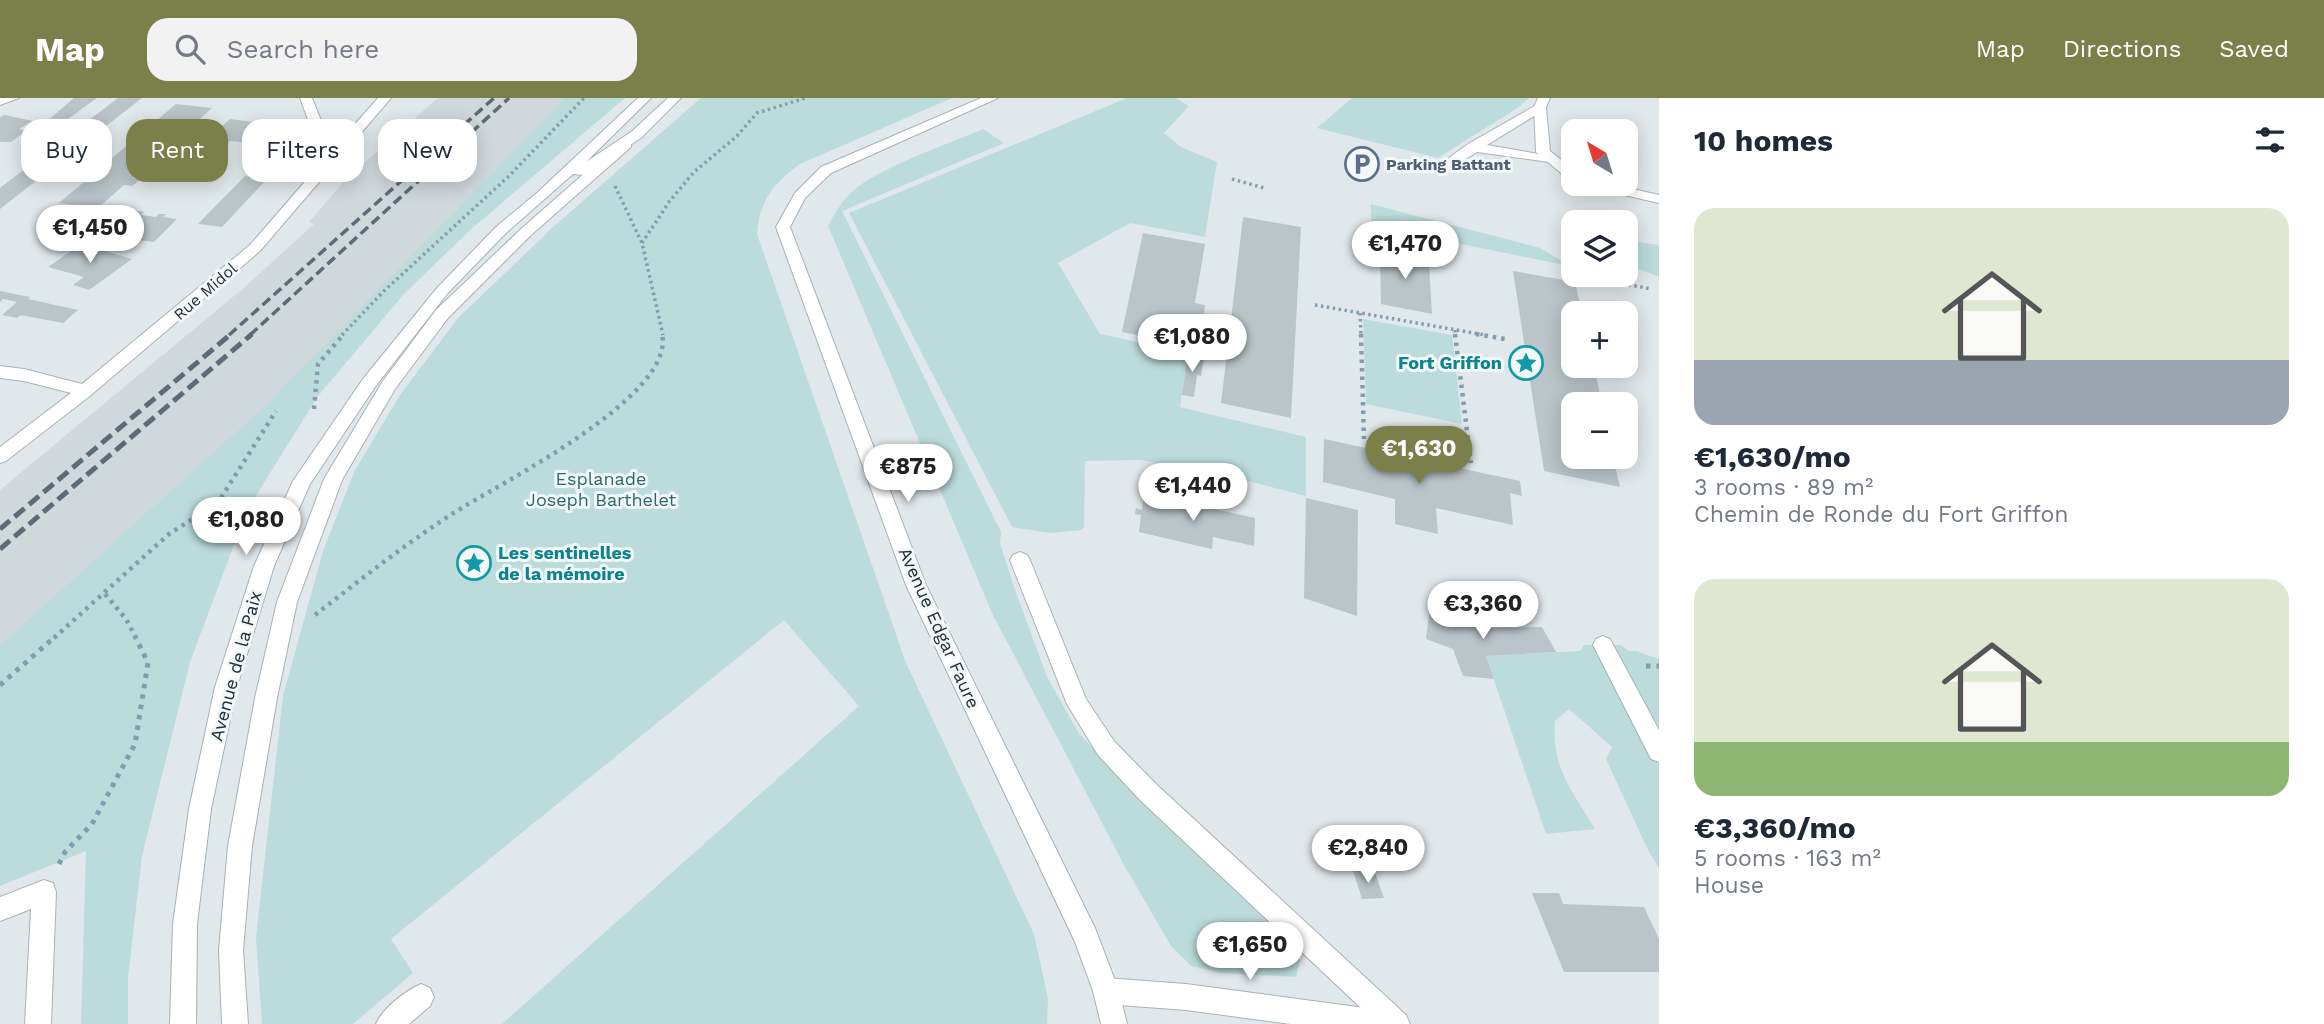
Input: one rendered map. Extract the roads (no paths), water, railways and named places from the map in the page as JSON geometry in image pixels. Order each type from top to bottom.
[{"type":"main road","points":[[0,101],[12,98]]},
{"type":"main road","points":[[306,98],[314,119]]},
{"type":"main road","name":"Rue Midol","points":[[364,123],[385,98]]},
{"type":"main road","name":"Avenue de la Paix","points":[[183,1024],[185,924],[200,809],[226,687],[264,566],[302,481],[369,383],[415,324],[464,268],[645,98]]},
{"type":"main road","name":"Avenue de la Paix","points":[[543,195],[630,139],[675,98]]},
{"type":"main road","name":"Avenue Edgar Faure","points":[[992,98],[826,170],[804,188],[789,210],[783,227],[916,585],[1086,937],[1106,991],[1114,1024]]},
{"type":"main road","points":[[1445,166],[1542,103]]},
{"type":"main road","points":[[1542,103],[1544,152],[1561,167]]},
{"type":"main road","points":[[235,1024],[230,950],[240,846],[266,698],[287,602],[333,479],[389,386],[442,314],[526,232],[630,139]]},
{"type":"main road","points":[[1474,147],[1551,160]]},
{"type":"main road","name":"Rue Midol","points":[[0,456],[85,391],[255,248],[313,182]]},
{"type":"main road","points":[[1638,194],[1659,199]]},
{"type":"main road","points":[[0,372],[24,375],[85,391]]},
{"type":"main road","points":[[1020,560],[1078,704],[1106,748],[1148,792],[1397,1024]]},
{"type":"main road","points":[[1603,645],[1659,752]]},
{"type":"main road","points":[[0,909],[44,892],[38,1024]]},
{"type":"main road","points":[[1106,991],[1186,997],[1387,1024]]},
{"type":"main road","points":[[389,1024],[421,997]]},
{"type":"railway","points":[[229,335],[494,98]]},
{"type":"railway","points":[[250,335],[509,98]]},
{"type":"railway","points":[[0,529],[231,334]]},
{"type":"railway","points":[[0,549],[252,334]]},
{"type":"place","name":"Parking Battant","points":[[1362,164]]},
{"type":"place","name":"Fort Griffon","points":[[1526,363]]},
{"type":"place","name":"Les sentinelles de la mémoire","points":[[474,563]]},
{"type":"park label","name":"Esplanade Joseph Barthelet","points":[[601,489]]}]
